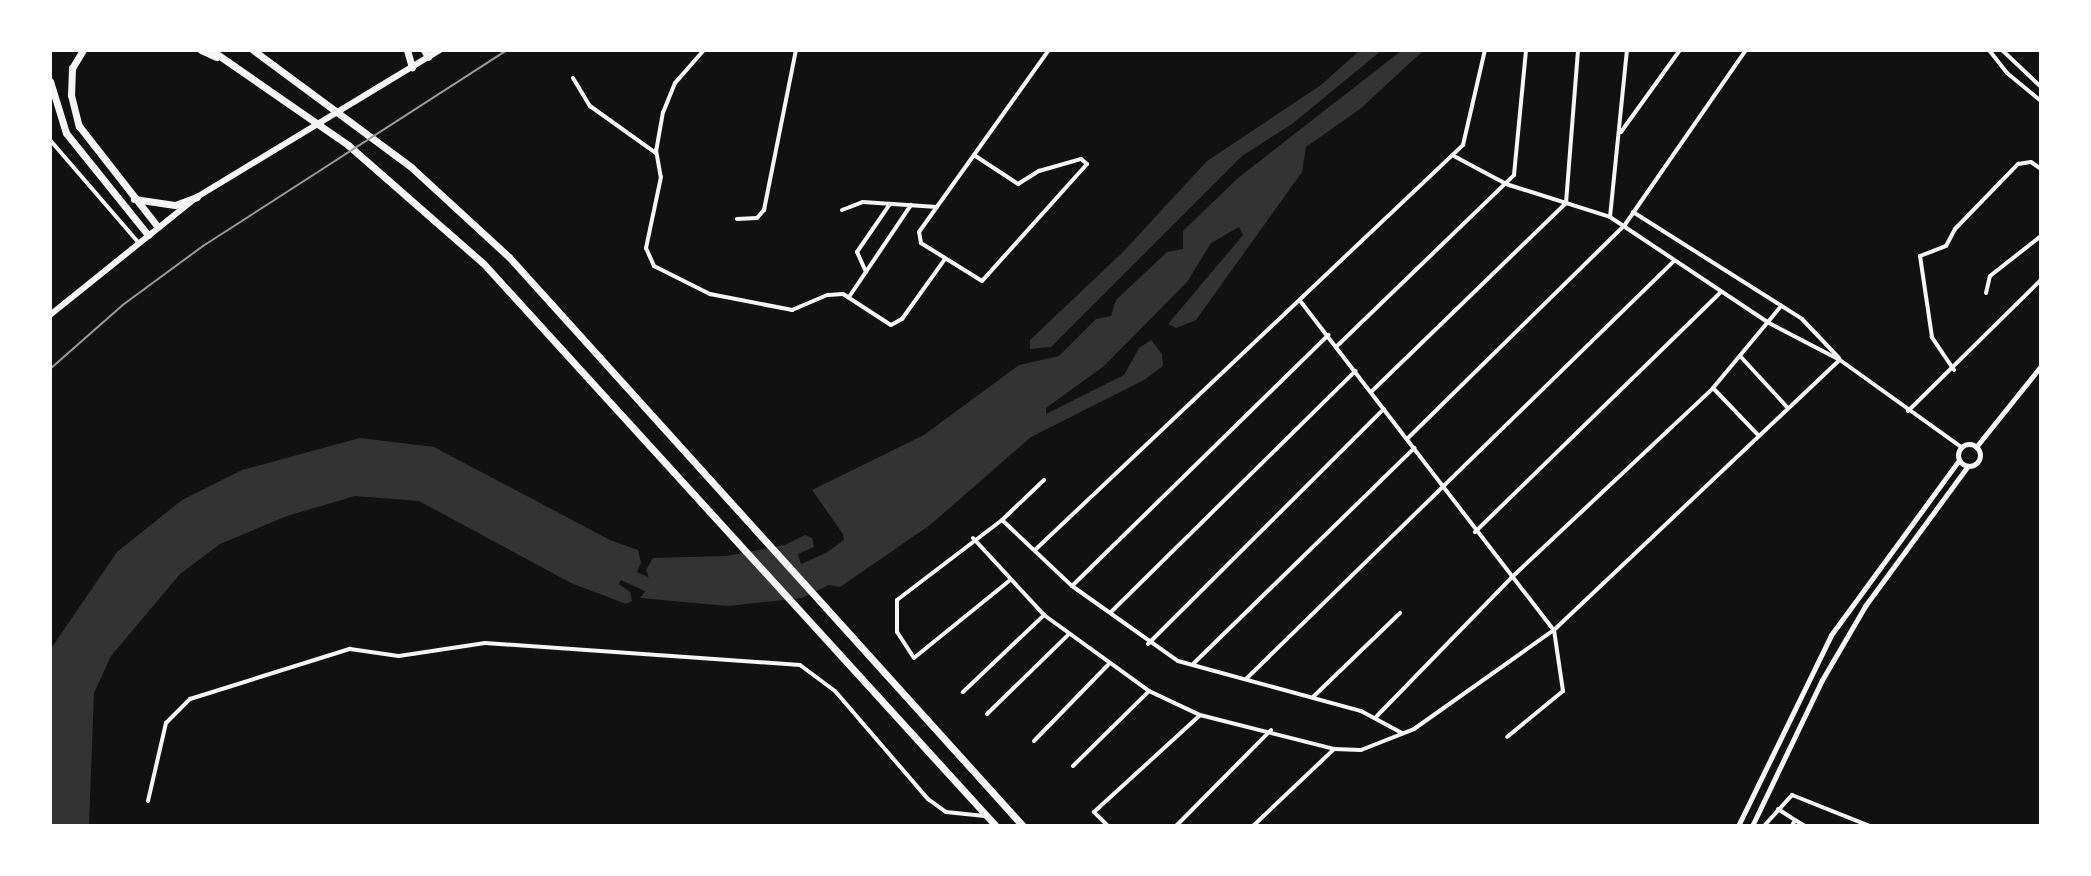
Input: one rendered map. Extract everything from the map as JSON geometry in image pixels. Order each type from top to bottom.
[{"type":"highway","points":[[83,50],[72,68],[71,95],[79,126],[131,198],[158,227]]},
{"type":"highway","points":[[201,50],[250,73]]},
{"type":"highway","points":[[211,50],[250,73],[379,170],[493,272],[996,826]]},
{"type":"highway","points":[[253,50],[411,167],[509,257],[1023,826]]},
{"type":"highway","points":[[260,50],[267,58]]},
{"type":"highway","points":[[407,50],[412,67]]},
{"type":"highway","points":[[50,81],[66,133],[148,235]]},
{"type":"highway","points":[[131,198],[175,205],[197,197]]},
{"type":"main road","points":[[50,315],[197,197],[412,67],[426,54],[440,50]]},
{"type":"main road","points":[[1752,826],[1822,680],[1865,606],[1968,466],[1978,460],[1976,447],[2041,366]]},
{"type":"main road","points":[[1738,826],[1831,635],[1959,460],[1961,447],[1976,447]]},
{"type":"main road","points":[[1959,460],[1968,466]]},
{"type":"street","points":[[704,50],[672,89],[656,153],[661,177],[646,248],[654,266],[710,294],[792,310],[833,293],[849,297],[888,324],[897,324],[945,259]]},
{"type":"street","points":[[737,219],[757,218],[764,210],[796,50]]},
{"type":"street","points":[[974,155],[1014,184],[1039,171],[1081,159],[1087,165],[988,279],[977,280],[918,238],[937,207],[974,155],[1049,50]]},
{"type":"street","points":[[1036,549],[1301,302],[1452,155],[1467,138],[1485,50]]},
{"type":"street","points":[[1337,346],[1506,184],[1519,161],[1526,50]]},
{"type":"street","points":[[1371,392],[1566,203],[1578,50]]},
{"type":"street","points":[[1610,217],[1627,50]]},
{"type":"street","points":[[1619,134],[1680,50]]},
{"type":"street","points":[[1408,438],[1624,226],[1746,50]]},
{"type":"street","points":[[1989,50],[2007,73],[2041,101]]},
{"type":"street","points":[[2002,50],[2041,87]]},
{"type":"street","points":[[573,78],[590,106],[656,153]]},
{"type":"street","points":[[50,140],[138,242]]},
{"type":"street","points":[[1452,155],[1506,184],[1610,217],[1769,323],[1840,360],[1961,447]]},
{"type":"street","points":[[1954,370],[1932,337],[1920,256],[1946,246],[1955,229],[2018,164],[2028,161],[2041,169]]},
{"type":"street","points":[[842,210],[863,202],[937,207]]},
{"type":"street","points":[[866,272],[857,252],[891,203]]},
{"type":"street","points":[[849,297],[911,205]]},
{"type":"street","points":[[1633,212],[1811,326],[1840,360]]},
{"type":"street","points":[[1986,293],[1990,276],[2041,236]]},
{"type":"street","points":[[1247,678],[1446,488],[1674,261]]},
{"type":"street","points":[[1908,411],[1954,370],[2041,280]]},
{"type":"street","points":[[1475,532],[1721,292]]},
{"type":"street","points":[[1301,302],[1446,488],[1475,532],[1554,630],[1563,691],[1507,737]]},
{"type":"street","points":[[1376,717],[1511,578],[1713,388],[1781,306]]},
{"type":"street","points":[[1072,586],[1328,335]]},
{"type":"street","points":[[1741,357],[1787,407]]},
{"type":"street","points":[[973,538],[1009,581],[1044,615],[1108,665],[1149,691],[1200,715],[1271,730],[1334,749],[1361,750],[1432,719],[1554,630],[1840,360]]},
{"type":"street","points":[[1111,612],[1355,371]]},
{"type":"street","points":[[1713,388],[1759,435]]},
{"type":"street","points":[[1147,644],[1384,409]]},
{"type":"street","points":[[1194,663],[1414,448]]},
{"type":"street","points":[[1009,581],[914,658],[897,632],[897,600],[973,538],[1002,520],[1044,480]]},
{"type":"street","points":[[1002,520],[1072,586],[1111,612],[1147,644],[1178,661],[1194,663],[1376,717],[1402,733]]},
{"type":"street","points":[[1313,697],[1400,613]]},
{"type":"street","points":[[963,692],[1044,615]]},
{"type":"street","points":[[987,714],[1068,635]]},
{"type":"street","points":[[148,801],[166,723],[190,699],[350,649],[399,656],[485,643],[800,665],[835,691],[928,799],[946,812],[988,816]]},
{"type":"street","points":[[1034,741],[1108,665]]},
{"type":"street","points":[[1073,766],[1149,691]]},
{"type":"street","points":[[1108,826],[1094,812],[1200,715]]},
{"type":"street","points":[[1176,826],[1271,730]]},
{"type":"street","points":[[1253,826],[1334,749]]},
{"type":"street","points":[[1764,826],[1792,795],[1870,826]]},
{"type":"street","points":[[1778,809],[1794,823],[1805,826]]},
{"type":"shaded area","points":[[1360,50],[1382,50],[1292,124],[1242,156],[1051,347],[1030,349],[1030,340],[1123,252],[1207,161],[1321,85]]},
{"type":"shaded area","points":[[1424,50],[1360,109],[1306,147],[1302,172],[1196,320],[1176,328],[1168,324],[1243,235],[1239,227],[1211,243],[1187,282],[1104,366],[1046,408],[1046,414],[1124,375],[1139,348],[1151,340],[1162,354],[1163,366],[1144,380],[1031,437],[930,525],[840,587],[829,585],[802,598],[728,606],[640,598],[651,584],[646,570],[653,558],[726,556],[785,545],[805,535],[812,538],[814,547],[798,554],[801,564],[826,553],[844,540],[843,534],[812,490],[924,435],[1019,365],[1059,356],[1096,319],[1111,316],[1116,300],[1167,252],[1183,249],[1183,231],[1238,178],[1401,51]]},
{"type":"shaded area","points":[[360,438],[434,447],[610,540],[638,550],[641,563],[634,577],[623,575],[619,584],[630,592],[632,601],[626,604],[571,583],[419,501],[355,496],[287,516],[220,544],[180,574],[111,656],[94,693],[89,826],[50,826],[50,650],[117,552],[182,500],[242,470]]},
{"type":"waterway","points":[[609,567],[666,593]]},
{"type":"railway","points":[[50,369],[124,304],[203,246],[507,50]]}]
